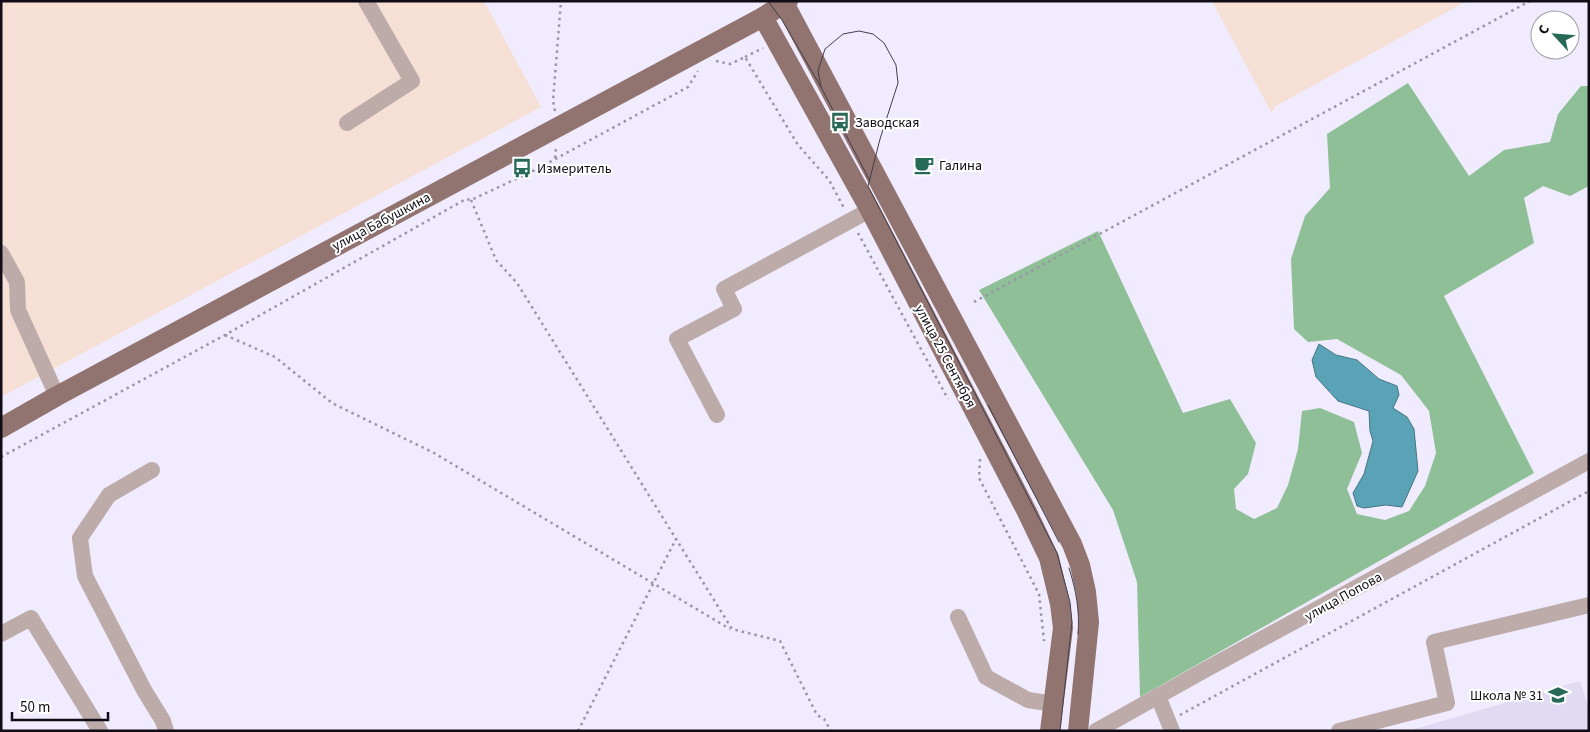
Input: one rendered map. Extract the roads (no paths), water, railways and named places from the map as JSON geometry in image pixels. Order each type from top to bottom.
[{"type":"main road","name":"улица Бабушкина","points":[[1,428],[557,127],[777,5]]},
{"type":"main road","name":"улица 25 Сентября","points":[[777,5],[870,210],[1026,510],[1049,558],[1060,604],[1063,628],[1050,731]]},
{"type":"main road","points":[[777,5],[1072,544],[1080,565],[1086,592],[1089,622],[1078,731]]},
{"type":"street","points":[[347,123],[412,81],[366,1]]},
{"type":"street","points":[[717,415],[677,339],[734,309],[724,289],[870,210]]},
{"type":"street","points":[[1,253],[17,282],[18,310],[57,396]]},
{"type":"street","name":"улица Попова","points":[[1096,731],[1589,461]]},
{"type":"street","points":[[152,470],[109,495],[80,538],[85,576],[144,690],[163,721],[166,731]]},
{"type":"street","points":[[1339,731],[1447,703],[1434,642],[1589,605]]},
{"type":"street","points":[[958,617],[986,677],[1028,700],[1054,704]]},
{"type":"street","points":[[1,634],[31,618],[100,731]]},
{"type":"street","points":[[1158,696],[1170,726]]},
{"type":"water","points":[[1319,344],[1336,355],[1357,360],[1379,379],[1397,386],[1399,395],[1393,408],[1407,417],[1414,429],[1418,471],[1402,507],[1386,505],[1364,508],[1357,506],[1353,493],[1364,474],[1373,441],[1370,431],[1369,411],[1338,401],[1316,377],[1312,360]]},
{"type":"tram line","points":[[768,1],[782,20],[821,87],[870,181]]},
{"type":"tram line","points":[[821,87],[818,71],[825,49],[843,34],[859,31],[873,34],[884,43],[896,65],[898,83],[880,139],[868,186],[1057,553],[1070,602],[1072,622],[1060,731]]},
{"type":"tram line","points":[[988,405],[1059,542]]},
{"type":"tram line","points":[[1069,568],[1077,601],[1078,634]]},
{"type":"place","name":"Заводская","points":[[840,122]]},
{"type":"place","name":"Галина","points":[[924,165]]},
{"type":"place","name":"Измеритель","points":[[522,168]]},
{"type":"place","name":"Школа № 31","points":[[1558,695]]}]
